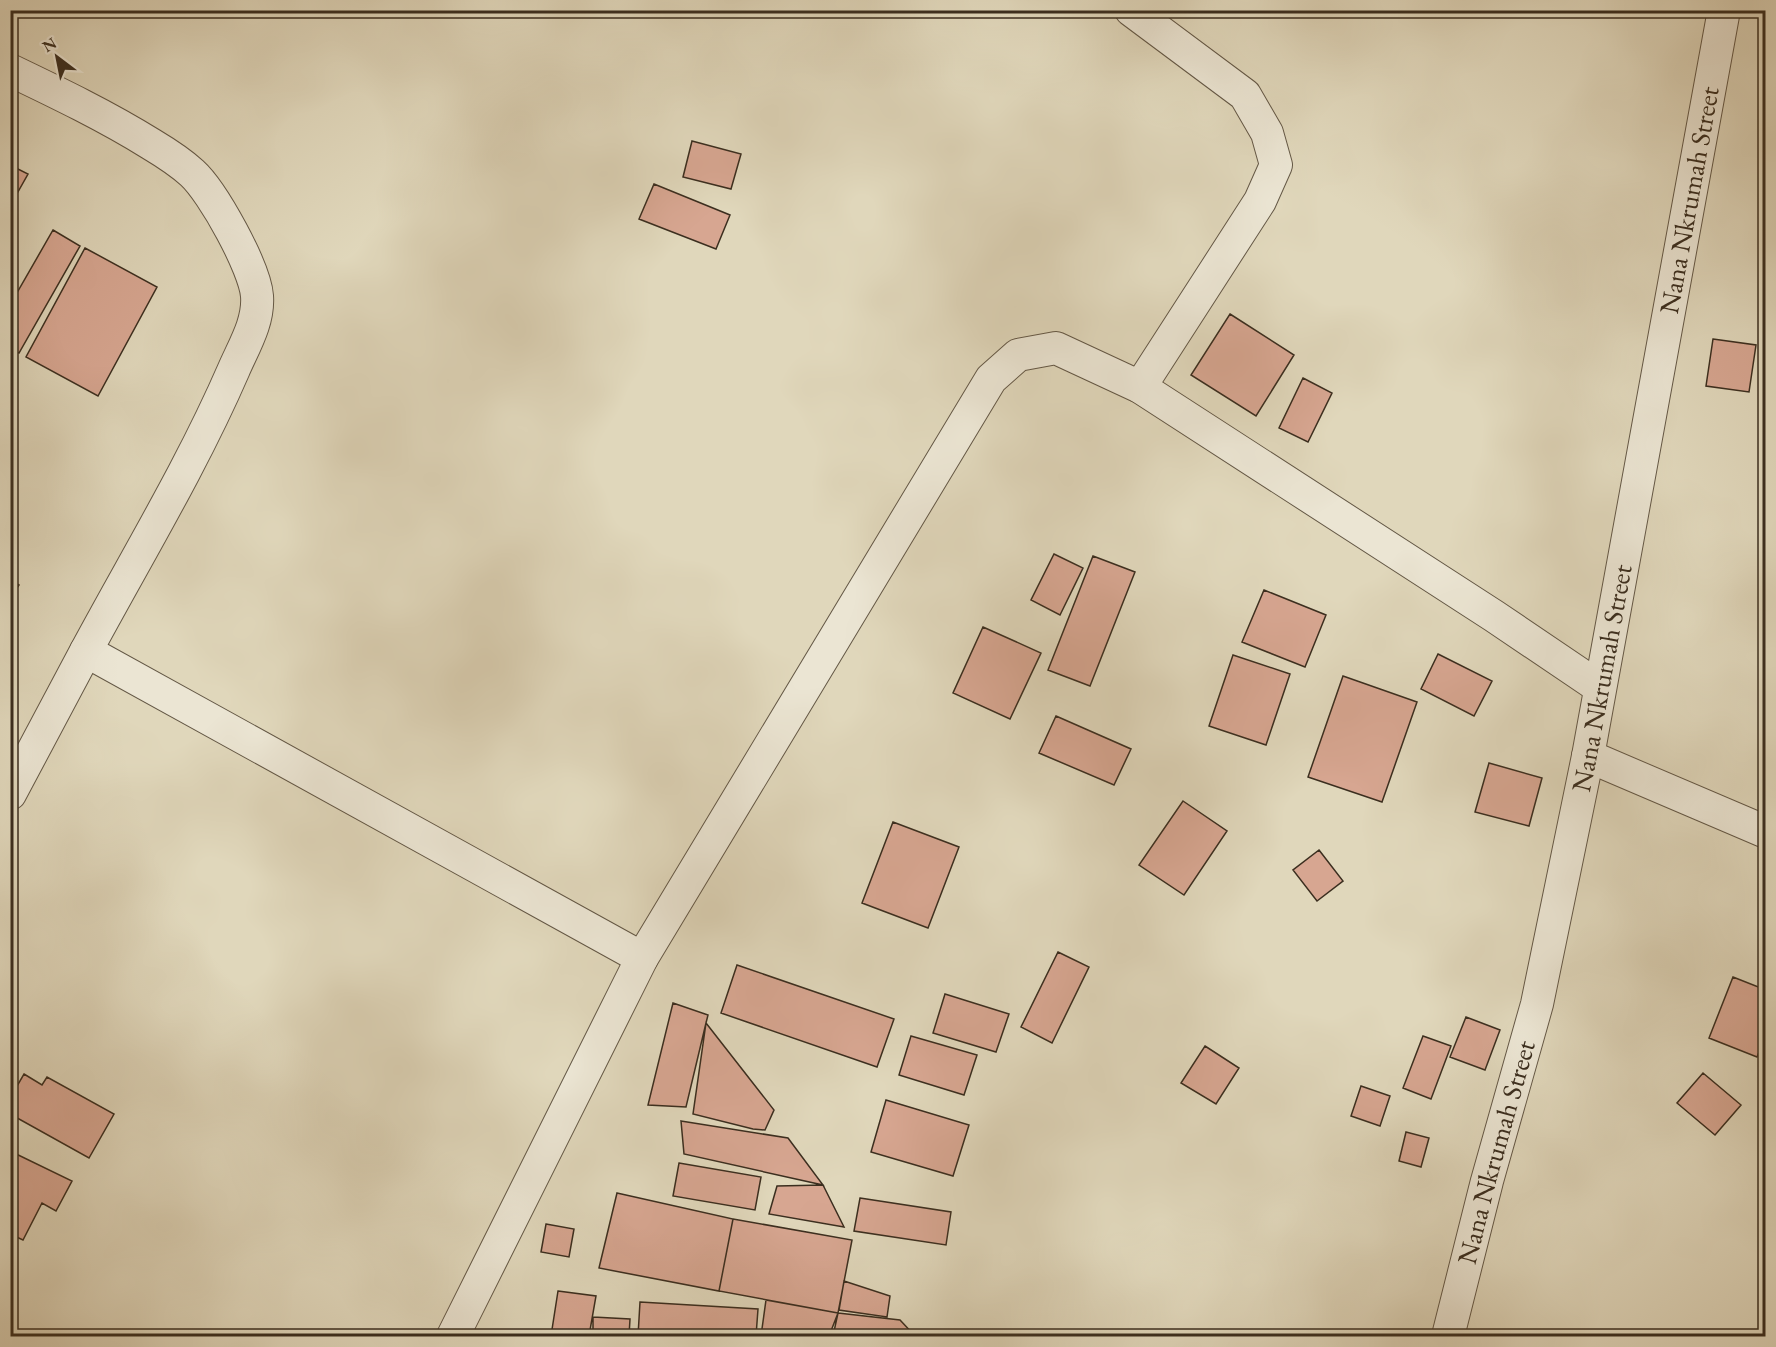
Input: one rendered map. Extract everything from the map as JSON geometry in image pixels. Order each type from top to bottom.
[{"type":"street","points":[[1131,10],[1245,95],[1267,134],[1276,165],[1260,201],[1140,387]]},
{"type":"street","name":"Nana Nkrumah Street","points":[[1448,1336],[1487,1181],[1537,1004],[1588,756],[1724,10]]},
{"type":"street","points":[[10,70],[130,131],[180,162],[194,174],[205,187],[241,248],[252,272],[257,297],[255,321],[225,390],[10,794]]},
{"type":"street","points":[[453,1336],[642,958],[991,378],[1018,355],[1056,348],[1140,387],[1494,616],[1599,687]]},
{"type":"street","points":[[86,651],[642,958]]},
{"type":"street","points":[[1588,756],[1766,832]]},
{"type":"building","points":[[692,141],[741,154],[731,189],[683,177]]},
{"type":"building","points":[[10,165],[28,174],[10,206]]},
{"type":"building","points":[[654,184],[730,215],[716,249],[639,219]]},
{"type":"building","points":[[53,230],[80,246],[19,353],[10,349],[10,305]]},
{"type":"building","points":[[85,248],[157,287],[98,396],[26,357]]},
{"type":"building","points":[[1230,314],[1294,355],[1256,416],[1191,375]]},
{"type":"building","points":[[1713,339],[1756,345],[1749,392],[1706,386]]},
{"type":"building","points":[[1303,378],[1332,393],[1308,442],[1279,428]]},
{"type":"building","points":[[1054,554],[1083,568],[1060,615],[1031,600]]},
{"type":"building","points":[[1093,556],[1135,572],[1090,686],[1048,670]]},
{"type":"building","points":[[10,579],[19,585],[10,599]]},
{"type":"building","points":[[1264,590],[1326,615],[1305,667],[1242,642]]},
{"type":"building","points":[[983,627],[1041,653],[1010,719],[953,693]]},
{"type":"building","points":[[1438,654],[1492,681],[1474,716],[1421,689]]},
{"type":"building","points":[[1233,655],[1290,674],[1266,745],[1209,726]]},
{"type":"building","points":[[1343,676],[1417,702],[1382,802],[1308,777]]},
{"type":"building","points":[[1056,716],[1131,749],[1114,785],[1039,753]]},
{"type":"building","points":[[1489,763],[1542,778],[1529,826],[1475,812]]},
{"type":"building","points":[[1183,801],[1227,831],[1184,895],[1139,865]]},
{"type":"building","points":[[893,822],[959,847],[928,928],[862,903]]},
{"type":"building","points":[[1319,850],[1343,881],[1317,901],[1293,870]]},
{"type":"building","points":[[1058,952],[1089,967],[1052,1043],[1021,1027]]},
{"type":"building","points":[[737,965],[894,1019],[877,1067],[721,1013]]},
{"type":"building","points":[[1733,977],[1766,990],[1766,1035],[1757,1057],[1709,1038]]},
{"type":"building","points":[[945,994],[1009,1014],[996,1052],[933,1033]]},
{"type":"building","points":[[673,1003],[708,1015],[686,1107],[648,1105]]},
{"type":"building","points":[[1466,1017],[1500,1030],[1485,1070],[1450,1057]]},
{"type":"building","points":[[706,1023],[774,1110],[765,1130],[693,1114]]},
{"type":"building","points":[[911,1036],[977,1055],[964,1095],[899,1075]]},
{"type":"building","points":[[1423,1036],[1451,1046],[1431,1099],[1403,1088]]},
{"type":"building","points":[[1205,1046],[1239,1068],[1216,1104],[1181,1083]]},
{"type":"building","points":[[1703,1073],[1741,1105],[1715,1135],[1677,1103]]},
{"type":"building","points":[[24,1074],[42,1085],[47,1077],[114,1114],[89,1158],[10,1114],[10,1098]]},
{"type":"building","points":[[1361,1086],[1390,1096],[1380,1126],[1351,1116]]},
{"type":"building","points":[[886,1100],[969,1125],[953,1176],[871,1152]]},
{"type":"building","points":[[681,1121],[788,1138],[823,1185],[684,1154]]},
{"type":"building","points":[[1406,1132],[1429,1138],[1421,1167],[1399,1161]]},
{"type":"building","points":[[10,1151],[72,1181],[56,1211],[42,1203],[23,1240],[10,1234]]},
{"type":"building","points":[[679,1163],[761,1177],[755,1210],[673,1196]]},
{"type":"building","points":[[823,1185],[844,1227],[769,1214],[777,1186]]},
{"type":"building","points":[[617,1193],[733,1219],[719,1291],[599,1268]]},
{"type":"building","points":[[860,1198],[951,1212],[946,1245],[854,1231]]},
{"type":"building","points":[[733,1219],[852,1240],[838,1313],[719,1291]]},
{"type":"building","points":[[546,1224],[574,1229],[569,1257],[541,1252]]},
{"type":"building","points":[[844,1281],[890,1296],[887,1317],[839,1310]]},
{"type":"building","points":[[558,1291],[596,1296],[589,1336],[551,1336]]},
{"type":"building","points":[[766,1300],[838,1313],[829,1336],[761,1336]]},
{"type":"building","points":[[640,1302],[758,1309],[756,1336],[638,1336]]},
{"type":"building","points":[[838,1313],[900,1320],[915,1336],[833,1336]]},
{"type":"building","points":[[593,1317],[630,1319],[629,1336],[593,1336]]}]
